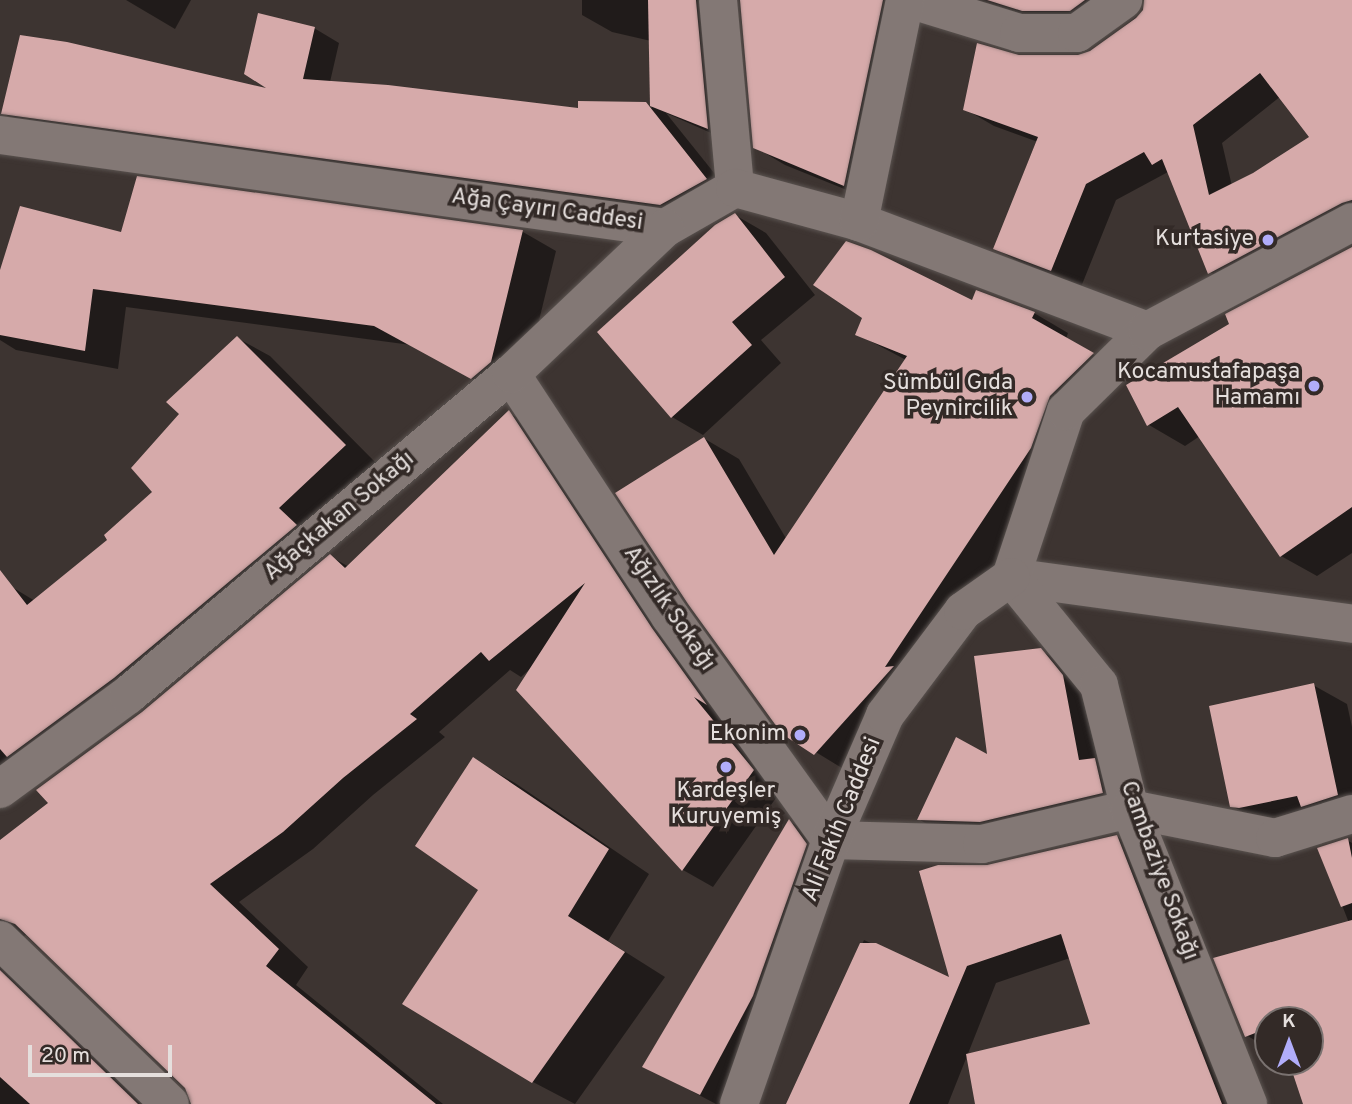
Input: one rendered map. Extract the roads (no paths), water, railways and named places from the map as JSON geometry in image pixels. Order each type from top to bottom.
[{"type":"street","points":[[718,0],[735,188],[859,222],[1147,331]]},
{"type":"street","points":[[859,222],[905,0]]},
{"type":"street","points":[[912,0],[1019,33],[1077,33],[1123,0]]},
{"type":"street","name":"Ağa Çayırı Caddesi","points":[[0,135],[665,228],[735,188]]},
{"type":"street","points":[[1351,625],[1011,577],[1066,411],[1147,331],[1352,222]]},
{"type":"street","name":"Ağaçkakan Sokağı","points":[[0,789],[128,695],[511,374],[665,228]]},
{"type":"street","name":"Ağızlık Sokağı","points":[[511,374],[670,616],[831,840]]},
{"type":"street","name":"Cambaziye Sokağı","points":[[1011,577],[1099,685],[1130,808],[1248,1104]]},
{"type":"street","name":"Ali Fakih Caddesi","points":[[740,1104],[831,840],[886,715],[963,611],[1011,577]]},
{"type":"street","points":[[831,840],[982,844],[1130,808],[1275,838],[1352,814]]},
{"type":"street","points":[[0,940],[170,1104]]},
{"type":"place","name":"Kurtasiye","points":[[1268,240]]},
{"type":"place","name":"Kocamustafapaşa Hamamı","points":[[1314,386]]},
{"type":"place","name":"Sümbül Gıda Peynircilik","points":[[1027,397]]},
{"type":"place","name":"Ekonim","points":[[800,735]]},
{"type":"place","name":"Kardeşler Kuruyemiş","points":[[726,767]]}]
